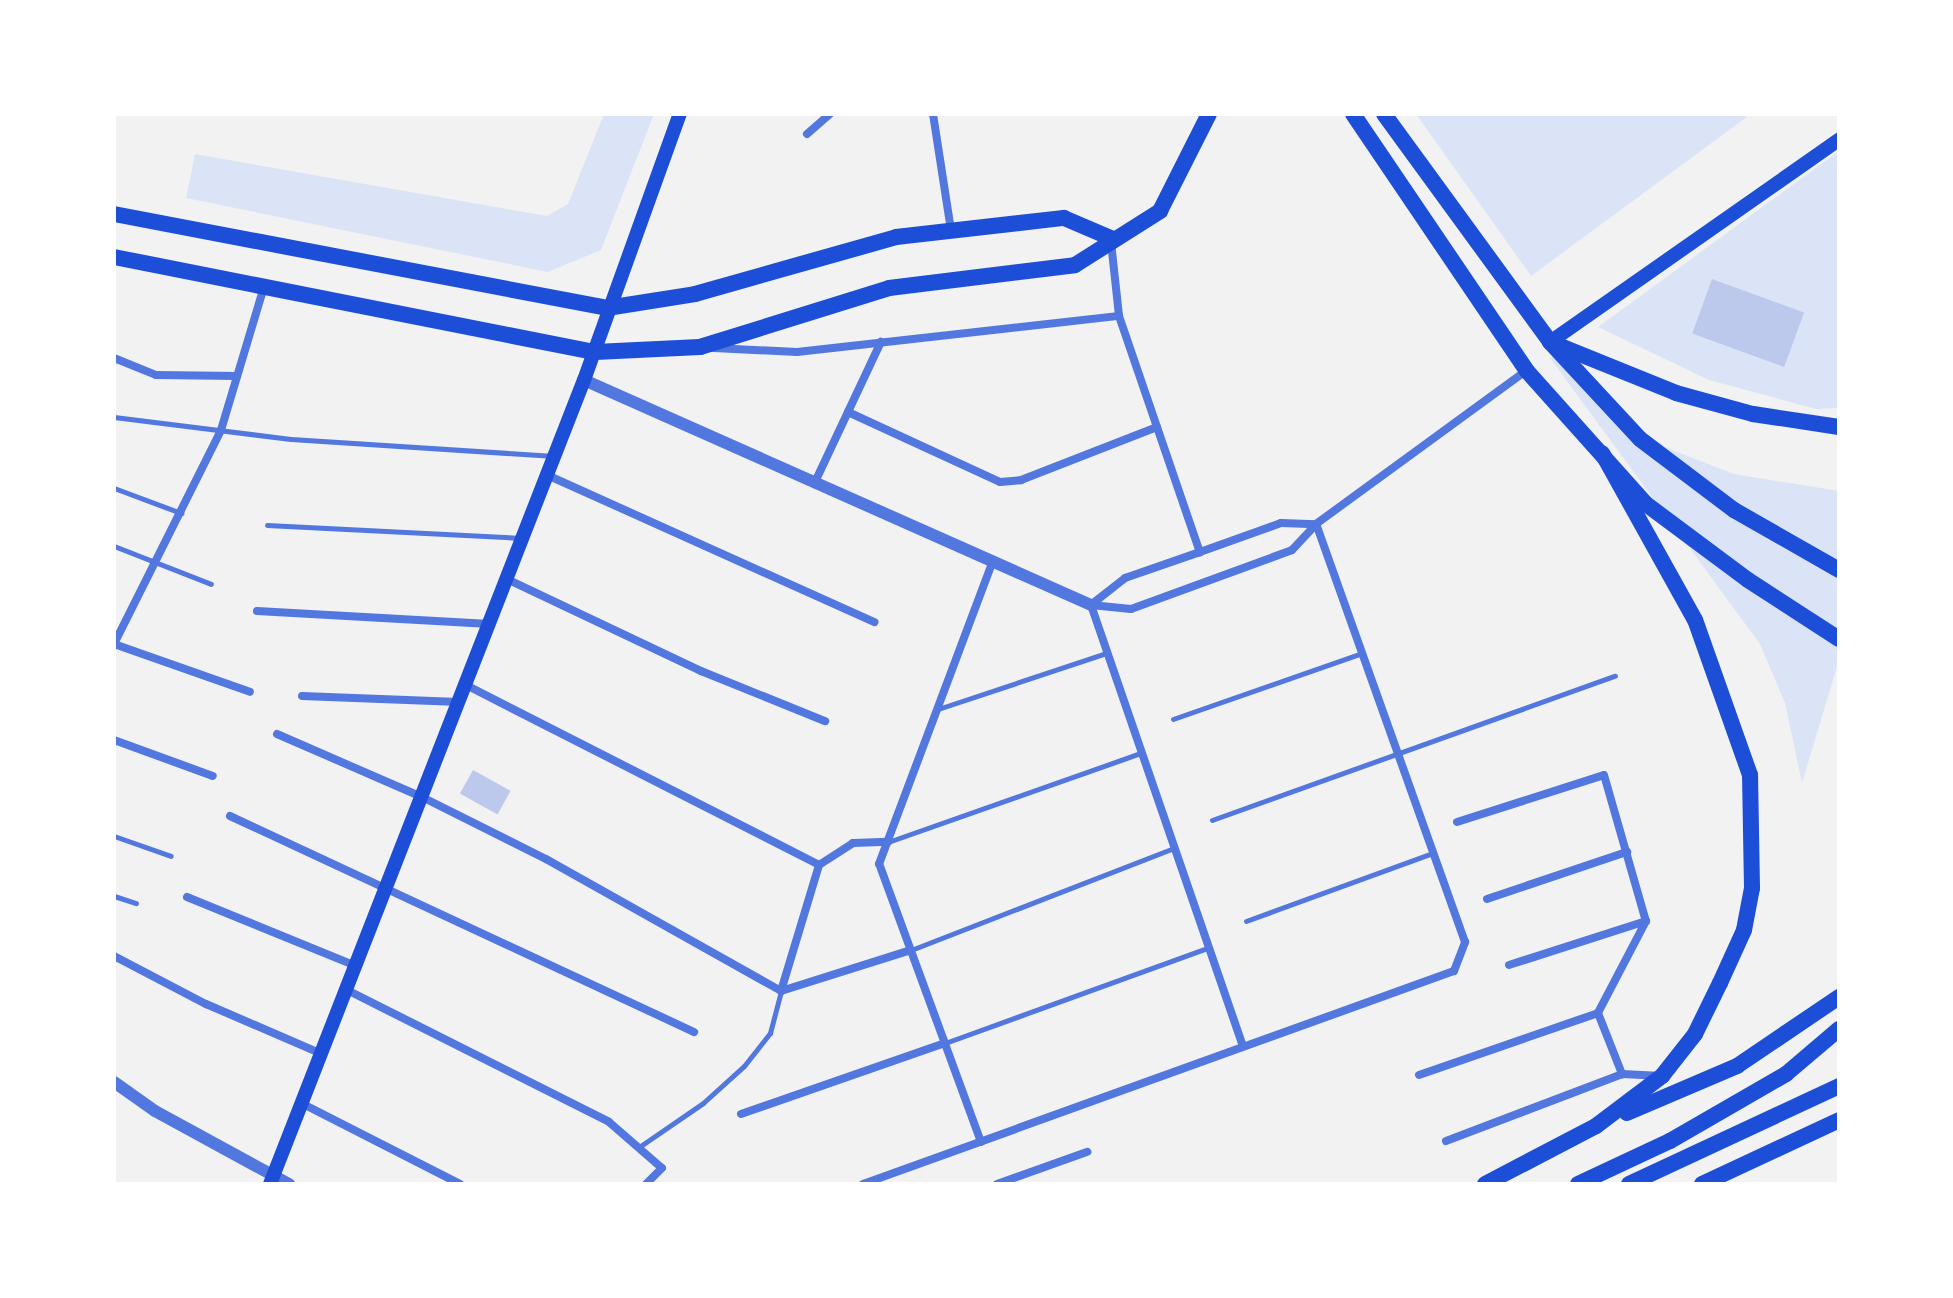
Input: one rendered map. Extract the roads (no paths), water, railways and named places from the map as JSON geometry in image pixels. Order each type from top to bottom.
[{"type":"main road","points":[[272,1180],[595,352],[607,308],[680,114]]},
{"type":"main road","points":[[114,257],[595,352],[700,347],[889,288],[1075,265],[1111,238],[1160,211],[1209,114]]},
{"type":"main road","points":[[1353,114],[1527,371],[1646,504],[1748,580],[1839,639]]},
{"type":"main road","points":[[1384,114],[1550,342],[1640,439],[1734,510],[1839,570]]},
{"type":"main road","points":[[1550,342],[1839,140]]},
{"type":"main road","points":[[114,214],[607,308],[695,294],[896,237],[1064,218],[1111,238]]},
{"type":"main road","points":[[1550,342],[1676,393],[1753,414],[1839,427]]},
{"type":"main road","points":[[1596,1126],[1662,1076],[1695,1034],[1744,930],[1752,888],[1750,775],[1695,620],[1602,453]]},
{"type":"main road","points":[[1485,1184],[1596,1126],[1737,1066],[1839,997]]},
{"type":"main road","points":[[1578,1184],[1670,1141],[1786,1074],[1839,1029]]},
{"type":"main road","points":[[1629,1184],[1839,1086]]},
{"type":"main road","points":[[1702,1184],[1839,1120]]},
{"type":"street","points":[[807,134],[830,114]]},
{"type":"street","points":[[933,114],[951,231]]},
{"type":"street","points":[[1111,238],[1119,316],[1200,552]]},
{"type":"street","points":[[250,692],[114,644],[221,430],[264,287]]},
{"type":"street","points":[[700,347],[797,352],[1119,316]]},
{"type":"street","points":[[815,482],[881,342]]},
{"type":"street","points":[[114,358],[156,375],[237,376]]},
{"type":"street","points":[[584,380],[1091,605],[1131,609],[1292,550],[1316,524],[1527,371]]},
{"type":"street","points":[[848,412],[1000,482],[1021,480],[1157,427]]},
{"type":"street","points":[[547,475],[874,622]]},
{"type":"street","points":[[1091,605],[1125,578],[1281,523],[1316,524]]},
{"type":"street","points":[[863,1184],[1454,971],[1465,942],[1316,524]]},
{"type":"street","points":[[981,1142],[879,864],[993,561]]},
{"type":"street","points":[[507,579],[701,671],[825,721]]},
{"type":"street","points":[[1091,605],[1243,1046]]},
{"type":"street","points":[[257,611],[490,624]]},
{"type":"street","points":[[466,685],[819,865]]},
{"type":"street","points":[[302,696],[459,702]]},
{"type":"street","points":[[277,734],[422,797],[546,859],[781,991],[911,950]]},
{"type":"street","points":[[114,740],[213,776]]},
{"type":"street","points":[[1419,1075],[1598,1013],[1646,921],[1604,775],[1457,822]]},
{"type":"street","points":[[230,816],[388,886],[694,1032]]},
{"type":"street","points":[[781,991],[819,865],[853,843],[888,842]]},
{"type":"street","points":[[1487,899],[1627,852]]},
{"type":"street","points":[[187,897],[356,966]]},
{"type":"street","points":[[1509,965],[1646,921]]},
{"type":"street","points":[[114,956],[206,1004],[322,1054]]},
{"type":"street","points":[[347,990],[609,1122],[662,1168],[646,1184]]},
{"type":"street","points":[[1598,1013],[1622,1074]]},
{"type":"street","points":[[741,1114],[945,1043]]},
{"type":"street","points":[[1446,1141],[1622,1074],[1662,1076]]},
{"type":"street","points":[[114,1082],[155,1111],[272,1180],[289,1184]]},
{"type":"street","points":[[303,1104],[460,1184]]},
{"type":"street","points":[[997,1184],[1087,1152]]},
{"type":"lane","points":[[114,417],[221,430],[555,456]]},
{"type":"lane","points":[[114,488],[181,513]]},
{"type":"lane","points":[[267,525],[523,538]]},
{"type":"lane","points":[[114,546],[211,584]]},
{"type":"lane","points":[[937,710],[1107,652]]},
{"type":"lane","points":[[1173,719],[1362,653]]},
{"type":"lane","points":[[1212,820],[1615,676]]},
{"type":"lane","points":[[888,842],[1142,753]]},
{"type":"lane","points":[[114,836],[171,856]]},
{"type":"lane","points":[[911,950],[1175,847]]},
{"type":"lane","points":[[1246,921],[1433,853]]},
{"type":"lane","points":[[114,896],[136,903]]},
{"type":"lane","points":[[945,1043],[1209,947]]},
{"type":"lane","points":[[638,1148],[703,1103],[744,1066],[770,1033],[781,991]]}]
